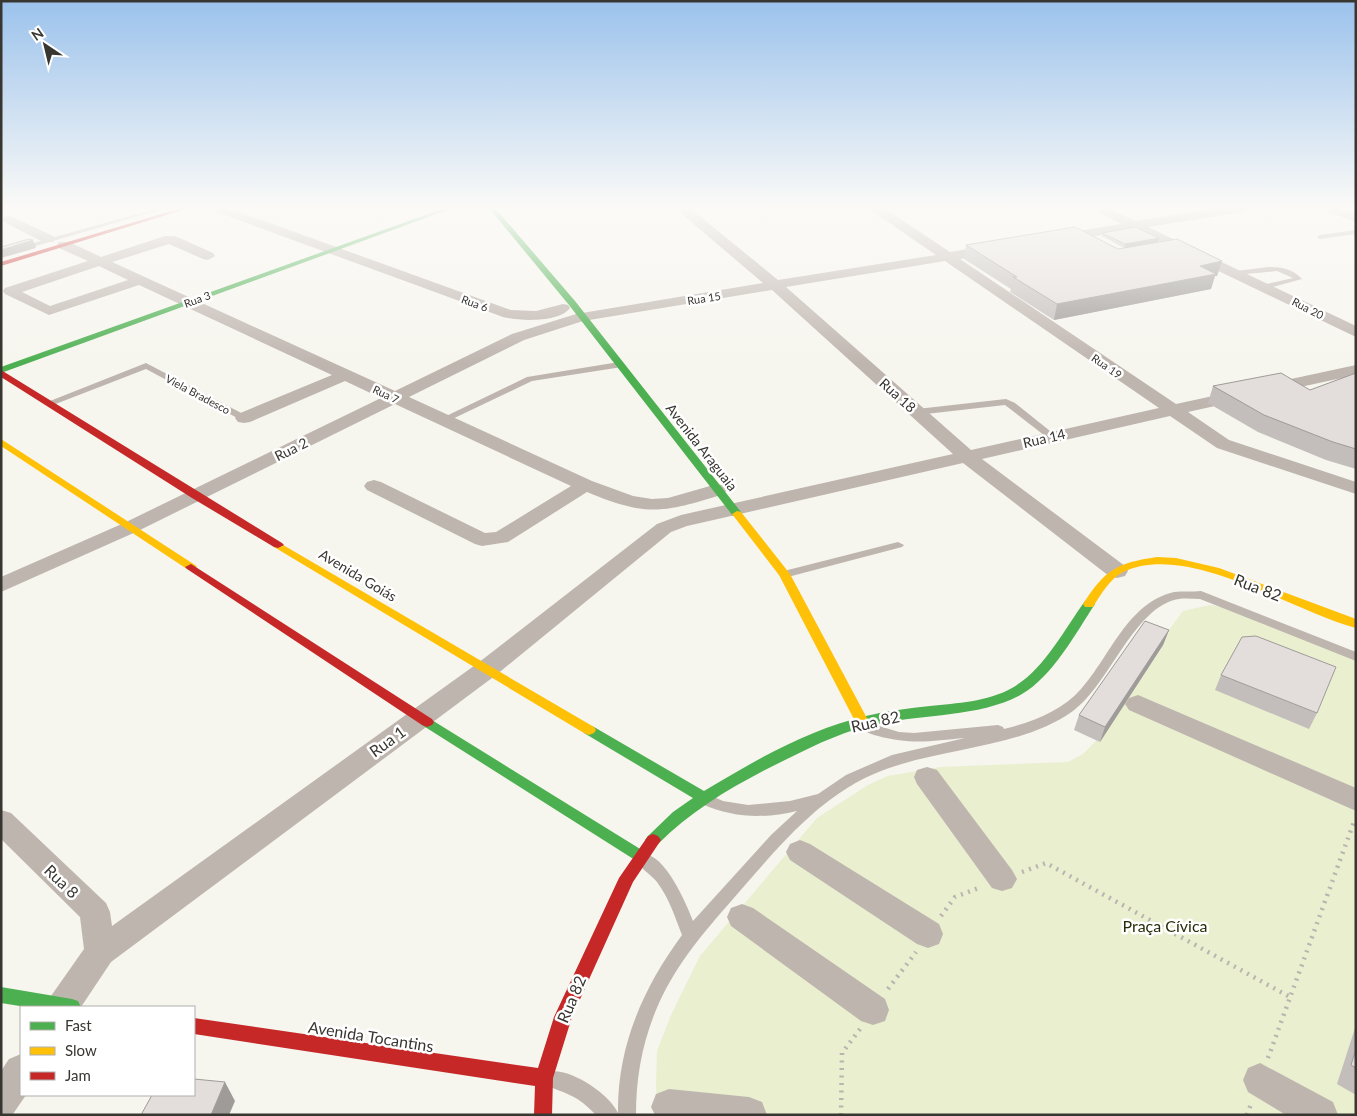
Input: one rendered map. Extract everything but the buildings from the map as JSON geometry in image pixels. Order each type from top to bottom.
[{"type":"main road","points":[[1,264],[14,260]]},
{"type":"main road","name":"Rua 3","points":[[1,371],[302,260]]},
{"type":"main road","name":"Avenida Araguaia","points":[[535,260],[577,310],[618,365],[784,574],[862,722]]},
{"type":"main road","points":[[1,371],[196,496]]},
{"type":"main road","points":[[1,442],[420,717],[640,856]]},
{"type":"main road","name":"Avenida Goiás","points":[[196,496],[201,510],[304,574],[334,578],[704,798]]},
{"type":"main road","name":"Rua 82","points":[[543,1115],[544,1078],[563,1017],[626,878],[640,856],[666,828],[704,798],[792,750],[838,730],[862,722],[920,711],[981,704],[1017,691],[1042,670],[1104,583],[1117,571],[1130,565],[1165,560],[1190,563],[1211,569],[1356,624]]},
{"type":"main road","points":[[1,995],[61,1006]]},
{"type":"main road","name":"Avenida Tocantins","points":[[195,1026],[544,1078]]},
{"type":"street","name":"Rua 7","points":[[96,260],[584,485],[628,501],[653,506],[682,501],[717,490]]},
{"type":"street","points":[[106,260],[10,290],[49,311],[140,280]]},
{"type":"street","name":"Rua 6","points":[[358,260],[508,314],[527,318],[577,310]]},
{"type":"street","name":"Rua 18","points":[[745,260],[966,456],[1117,571]]},
{"type":"street","name":"Rua 15","points":[[577,310],[776,286],[931,260]]},
{"type":"street","name":"Rua 19","points":[[953,260],[1223,444],[1356,488]]},
{"type":"street","name":"Rua 20","points":[[1209,260],[1356,332]]},
{"type":"street","name":"Rua 2","points":[[1,585],[196,496],[518,337],[577,310]]},
{"type":"street","points":[[508,314],[523,330],[518,337]]},
{"type":"street","name":"Rua 14","points":[[733,510],[1052,436],[1356,370]]},
{"type":"street","name":"Viela Bradesco","points":[[244,418],[346,375]]},
{"type":"street","points":[[374,486],[482,540],[489,540],[501,538],[584,485]]},
{"type":"street","points":[[653,506],[664,528]]},
{"type":"street","name":"Rua 1","points":[[67,1006],[100,952],[487,669],[664,528],[681,521],[733,510]]},
{"type":"street","points":[[1138,704],[1356,800]]},
{"type":"street","points":[[927,777],[1002,879]]},
{"type":"street","name":"Rua 8","points":[[1,821],[94,912],[100,952]]},
{"type":"street","points":[[800,852],[928,934]]},
{"type":"street","points":[[742,917],[873,1010]]},
{"type":"street","points":[[1,1102],[20,1073]]},
{"type":"street","points":[[1260,1080],[1320,1115]]},
{"type":"street","points":[[669,1107],[748,1115]]},
{"type":"lane","points":[[1236,273],[1276,269],[1294,275],[1298,279],[1265,287]]},
{"type":"lane","points":[[443,420],[530,380],[618,365]]},
{"type":"lane","name":"Viela Bradesco","points":[[50,403],[146,366],[244,418]]},
{"type":"lane","points":[[917,412],[1006,402],[1052,436]]},
{"type":"lane","points":[[784,574],[898,545]]},
{"type":"lane","name":"Rua 82","points":[[627,1115],[628,1076],[634,1044],[670,966],[690,936],[770,846],[805,812],[828,795],[871,768],[903,756],[994,737],[1037,724],[1076,702],[1095,683],[1135,620],[1159,602],[1176,595],[1190,593],[1201,595],[1356,657]]},
{"type":"lane","points":[[862,722],[887,735],[914,738],[1037,724]]},
{"type":"lane","points":[[704,798],[728,808],[757,811],[794,807],[828,795]]},
{"type":"lane","points":[[640,856],[661,873],[666,880],[677,900],[690,936]]},
{"type":"lane","points":[[544,1078],[564,1082],[585,1090],[609,1115]]},
{"type":"path","points":[[1247,1115],[1356,816]]},
{"type":"path","points":[[841,1115],[842,1053],[955,897],[1046,863],[1290,997]]},
{"type":"green space","name":"Praça Cívica","points":[[1210,605],[1228,608],[1356,657],[1356,1115],[658,1115],[656,1086],[657,1051],[671,1015],[700,956],[817,818],[868,785],[888,776],[940,767],[1068,762],[1083,754],[1094,743],[1183,611]]},
{"type":"traffic: fast","points":[[1,370],[306,260]]},
{"type":"traffic: fast","points":[[536,260],[572,303],[737,514]]},
{"type":"traffic: fast","points":[[653,840],[678,817],[707,796],[768,762],[826,735],[867,721],[975,705],[1004,697],[1017,691],[1027,684],[1047,663],[1089,604]]},
{"type":"traffic: fast","points":[[427,722],[640,856]]},
{"type":"traffic: fast","points":[[589,730],[704,798]]},
{"type":"traffic: fast","points":[[1,995],[66,1006]]},
{"type":"traffic: slow","points":[[1,442],[191,567]]},
{"type":"traffic: slow","points":[[737,514],[784,574],[862,722]]},
{"type":"traffic: slow","points":[[278,545],[589,730]]},
{"type":"traffic: slow","points":[[1089,604],[1106,581],[1119,570],[1137,563],[1157,560],[1176,561],[1215,570],[1356,624]]},
{"type":"traffic: jam","points":[[1,264],[14,260]]},
{"type":"traffic: jam","points":[[1,373],[196,496],[278,545]]},
{"type":"traffic: jam","points":[[191,567],[427,722]]},
{"type":"traffic: jam","points":[[543,1115],[544,1078],[563,1017],[627,878],[653,840]]},
{"type":"traffic: jam","points":[[195,1026],[544,1078]]}]
